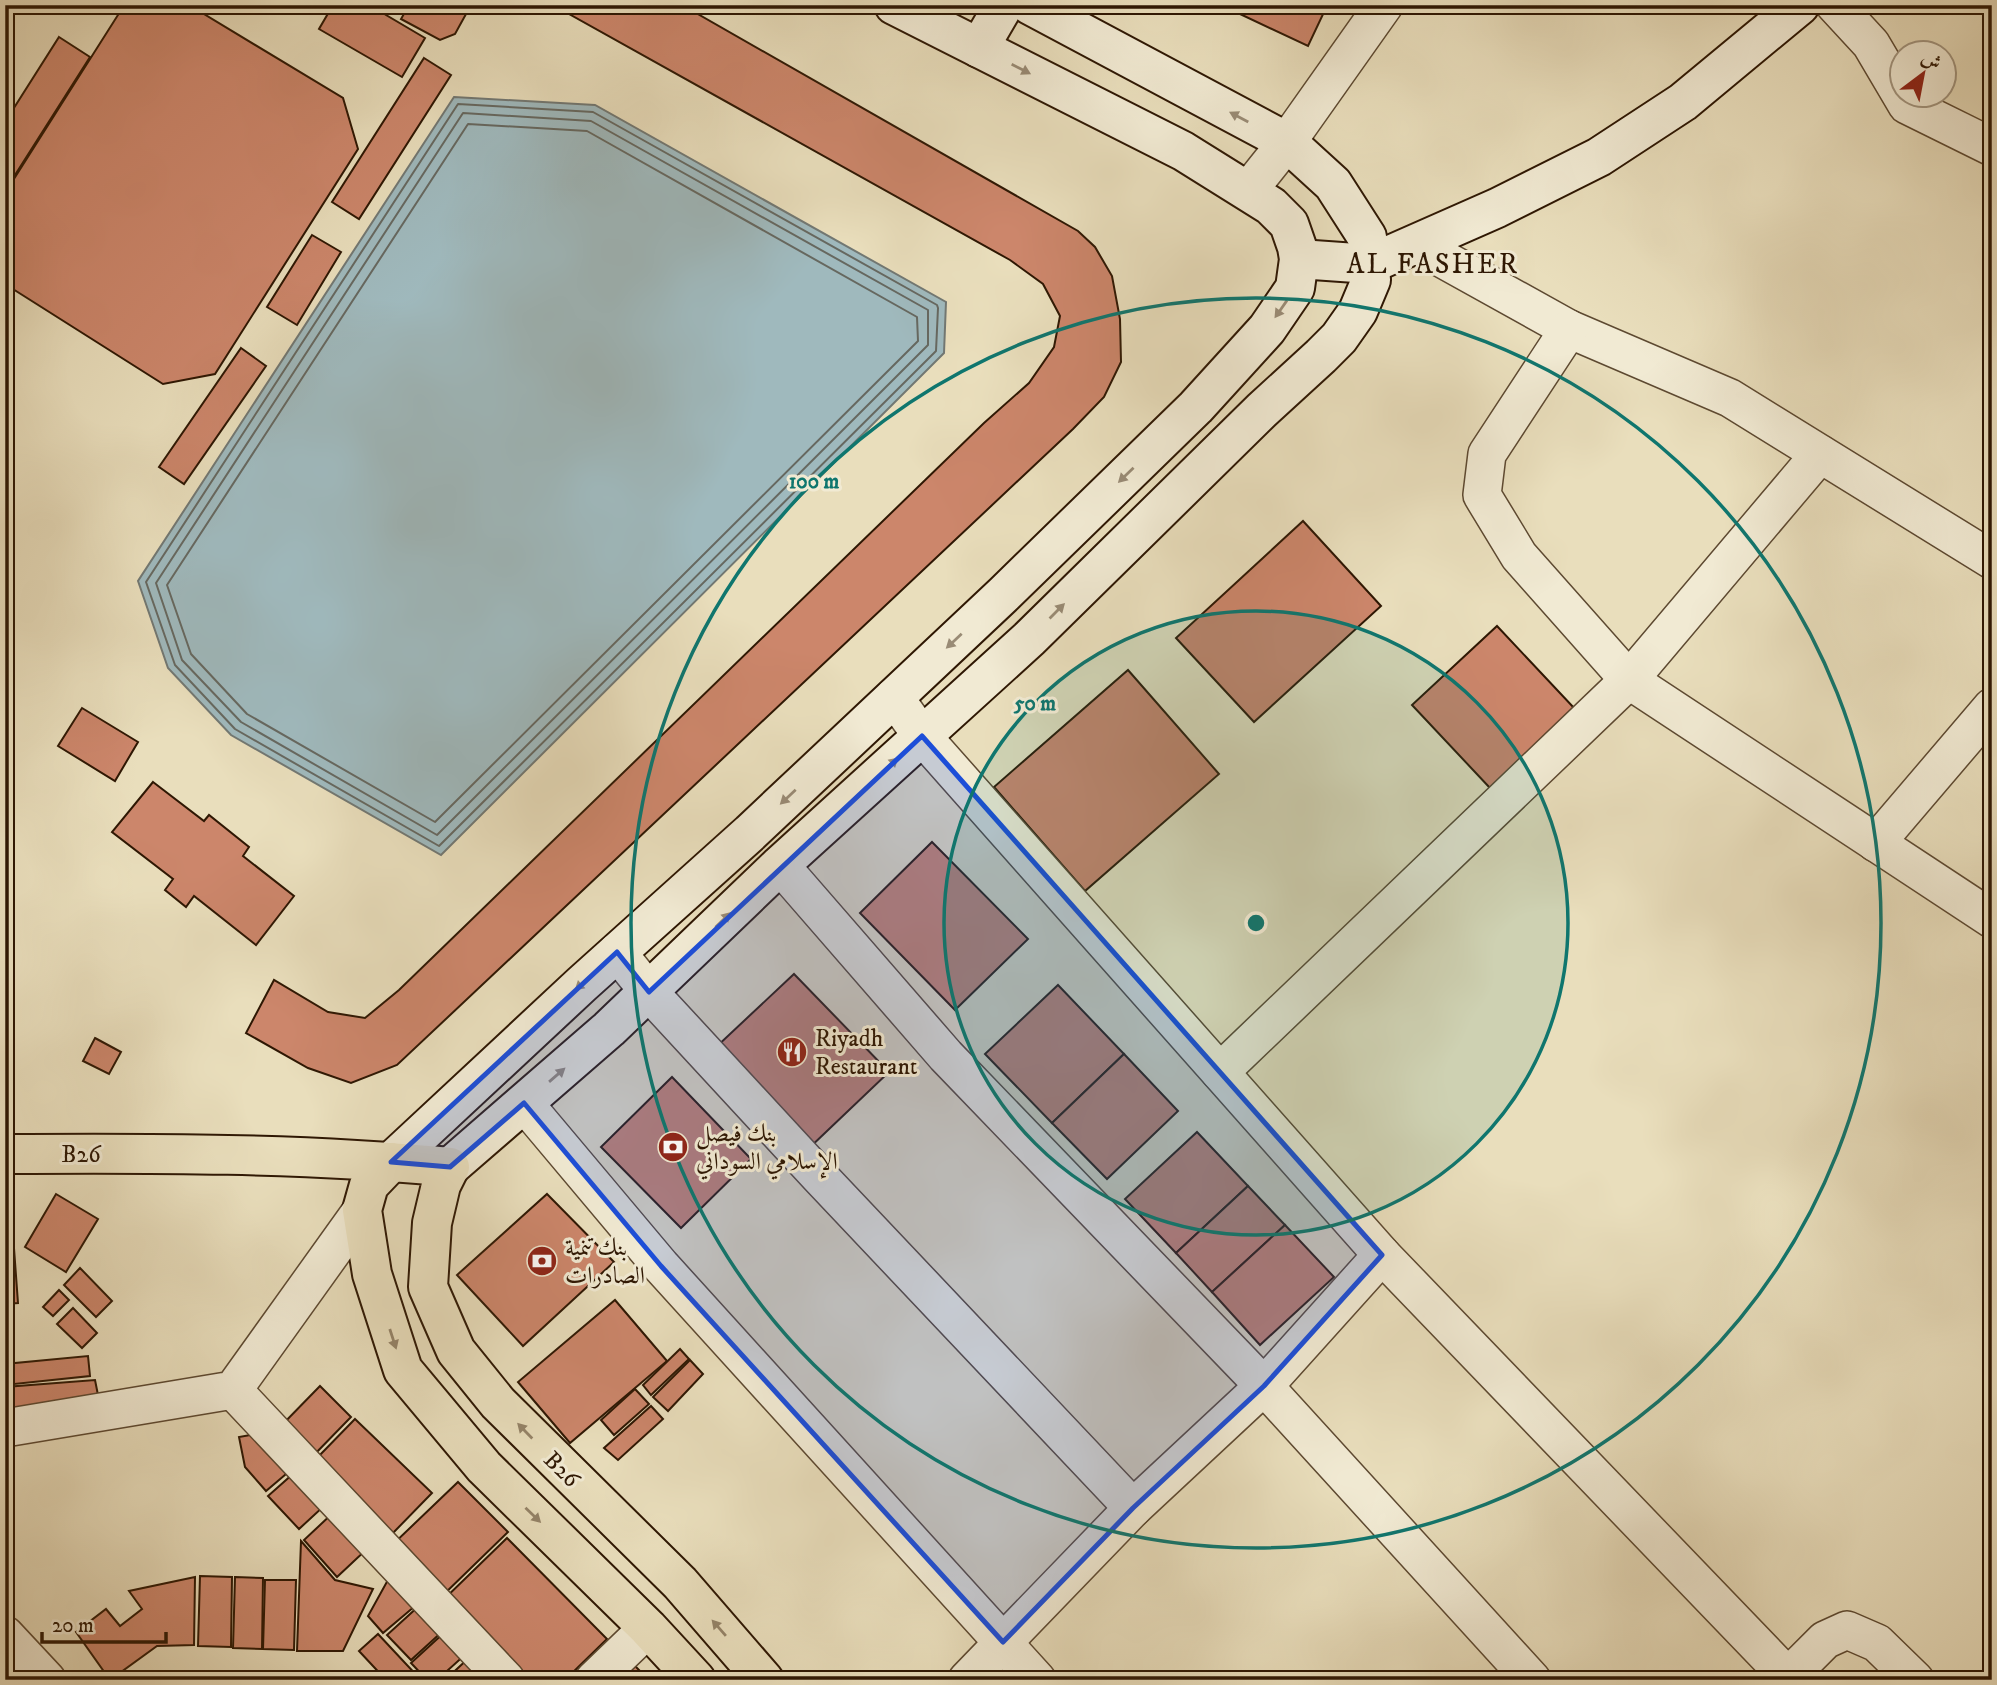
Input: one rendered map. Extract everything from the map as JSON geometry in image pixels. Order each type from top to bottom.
[{"type":"highway","name":"B26","points":[[5,1154],[206,1153],[450,1167],[441,1185],[432,1223],[428,1287],[456,1351],[498,1403],[680,1584],[764,1680]]},
{"type":"highway","points":[[391,1162],[369,1185],[362,1210],[372,1274],[403,1370],[484,1468],[648,1628],[696,1680]]},
{"type":"street","points":[[391,1162],[617,952],[750,833],[1004,594],[1196,407],[1283,308],[1295,288],[1299,259],[1289,224],[1271,205],[1183,151],[894,5]]},
{"type":"street","points":[[979,48],[1004,5]]},
{"type":"street","points":[[450,1167],[649,992],[780,865],[1029,639],[1339,338],[1358,311],[1371,280],[1367,237],[1333,184],[1287,142],[1030,5]]},
{"type":"street","points":[[1248,191],[1287,142],[1384,5]]},
{"type":"street","points":[[1299,259],[1370,264],[1497,208],[1599,157],[1683,102],[1800,5]]},
{"type":"street","points":[[1835,5],[1871,44],[1907,105],[1992,146]]},
{"type":"street","points":[[1416,244],[1569,329],[1730,398],[1992,560]]},
{"type":"street","points":[[1569,329],[1487,454],[1482,495],[1519,556],[1629,680],[1992,919]]},
{"type":"street","points":[[1220,1072],[1629,680],[1820,454]]},
{"type":"street","points":[[894,696],[922,736],[1382,1255],[1787,1678],[1825,1640],[1847,1630],[1877,1643],[1915,1680]]},
{"type":"street","points":[[1876,843],[1992,706]]},
{"type":"street","points":[[780,865],[946,1056],[1264,1386],[1532,1680]]},
{"type":"street","points":[[617,952],[649,992],[828,1186],[1133,1508]]},
{"type":"street","points":[[524,1102],[661,1266],[1037,1680]]},
{"type":"street","points":[[5,1427],[233,1390],[362,1210]]},
{"type":"street","points":[[967,1680],[1133,1508],[1264,1386],[1382,1255]]},
{"type":"street","points":[[233,1390],[506,1680]]},
{"type":"street","points":[[594,1680],[648,1628]]},
{"type":"street","points":[[5,1635],[47,1680]]},
{"type":"highlighted area","points":[[922,736],[1382,1255],[1264,1386],[1133,1508],[1003,1642],[661,1266],[524,1103],[450,1167],[391,1162],[617,952],[649,992]]},
{"type":"water","points":[[454,97],[595,105],[946,302],[944,353],[441,855],[231,735],[168,668],[138,581]]},
{"type":"building","points":[[59,5],[75,5],[71,13]]},
{"type":"building","points":[[189,5],[343,98],[358,149],[215,374],[163,384],[5,284],[5,193],[123,7]]},
{"type":"building","points":[[333,5],[369,5],[425,38],[402,77],[319,29]]},
{"type":"building","points":[[409,5],[471,5],[455,34],[440,40],[401,19]]},
{"type":"building","points":[[553,5],[682,5],[1078,231],[1095,247],[1112,276],[1120,319],[1121,362],[1104,397],[1073,429],[397,1065],[351,1083],[308,1068],[246,1033],[274,980],[328,1012],[365,1018],[399,990],[984,423],[1029,383],[1054,347],[1060,316],[1043,284],[1010,260]]},
{"type":"building","points":[[1221,5],[1314,5],[1325,10],[1308,46]]},
{"type":"building","points":[[59,37],[90,57],[8,186],[5,184],[5,122]]},
{"type":"building","points":[[424,58],[451,75],[359,219],[332,202]]},
{"type":"building","points":[[312,235],[341,252],[297,325],[267,307]]},
{"type":"building","points":[[241,348],[266,366],[184,484],[159,467]]},
{"type":"building","points":[[1303,521],[1381,606],[1254,722],[1176,638]]},
{"type":"building","points":[[1497,626],[1575,709],[1490,788],[1412,705]]},
{"type":"building","points":[[1128,670],[1219,774],[1085,891],[994,787]]},
{"type":"building","points":[[82,708],[138,742],[115,781],[58,746]]},
{"type":"building","points":[[153,782],[204,821],[209,815],[249,847],[243,856],[294,896],[256,945],[194,896],[186,907],[165,890],[173,879],[112,832]]},
{"type":"building","points":[[932,842],[1028,939],[955,1010],[860,913]]},
{"type":"building","points":[[794,974],[889,1072],[806,1151],[714,1049]]},
{"type":"building","points":[[1058,985],[1124,1054],[1052,1123],[985,1054]]},
{"type":"building","points":[[95,1038],[121,1052],[109,1074],[83,1061]]},
{"type":"building","points":[[1124,1054],[1178,1111],[1107,1179],[1052,1123]]},
{"type":"building","points":[[672,1077],[751,1159],[681,1228],[601,1147]]},
{"type":"building","points":[[1197,1132],[1248,1186],[1176,1253],[1125,1199]]},
{"type":"building","points":[[1248,1186],[1285,1225],[1212,1292],[1176,1253]]},
{"type":"building","points":[[56,1194],[98,1219],[66,1272],[25,1247]]},
{"type":"building","points":[[547,1194],[614,1262],[523,1346],[457,1275]]},
{"type":"building","points":[[12,1221],[18,1303],[5,1304],[5,1222]]},
{"type":"building","points":[[1285,1225],[1334,1277],[1260,1345],[1212,1292]]},
{"type":"building","points":[[80,1268],[112,1301],[96,1317],[64,1285]]},
{"type":"building","points":[[59,1290],[69,1300],[53,1316],[43,1307]]},
{"type":"building","points":[[615,1300],[667,1361],[570,1443],[518,1382]]},
{"type":"building","points":[[73,1308],[97,1333],[82,1348],[57,1324]]},
{"type":"building","points":[[680,1349],[689,1359],[651,1395],[643,1385]]},
{"type":"building","points":[[88,1356],[90,1376],[5,1385],[5,1364]]},
{"type":"building","points":[[690,1360],[703,1374],[668,1411],[653,1397]]},
{"type":"building","points":[[95,1380],[100,1405],[5,1413],[5,1387]]},
{"type":"building","points":[[320,1386],[351,1417],[310,1459],[278,1429]]},
{"type":"building","points":[[635,1389],[649,1404],[614,1435],[601,1420]]},
{"type":"building","points":[[651,1406],[663,1419],[618,1460],[604,1448]]},
{"type":"building","points":[[355,1419],[432,1493],[392,1534],[315,1460]]},
{"type":"building","points":[[261,1433],[292,1469],[266,1491],[245,1467],[239,1437]]},
{"type":"building","points":[[294,1473],[324,1506],[299,1529],[268,1496]]},
{"type":"building","points":[[458,1482],[508,1532],[438,1600],[389,1548]]},
{"type":"building","points":[[335,1511],[368,1548],[337,1577],[304,1540]]},
{"type":"building","points":[[507,1538],[607,1639],[565,1680],[513,1680],[439,1604]]},
{"type":"building","points":[[301,1541],[335,1580],[373,1589],[343,1651],[297,1651]]},
{"type":"building","points":[[394,1569],[421,1601],[383,1633],[368,1616]]},
{"type":"building","points":[[200,1576],[232,1577],[231,1647],[198,1646]]},
{"type":"building","points":[[195,1577],[194,1645],[157,1646],[110,1680],[76,1632],[106,1609],[120,1626],[142,1609],[129,1591]]},
{"type":"building","points":[[235,1577],[263,1578],[262,1649],[233,1648]]},
{"type":"building","points":[[265,1580],[296,1580],[294,1650],[263,1649]]},
{"type":"building","points":[[420,1605],[444,1630],[411,1660],[387,1635]]},
{"type":"building","points":[[447,1630],[467,1653],[437,1680],[427,1680],[411,1663]]},
{"type":"building","points":[[378,1634],[421,1680],[386,1680],[359,1651]]},
{"type":"building","points":[[471,1656],[493,1680],[445,1680]]},
{"type":"building","points":[[630,1661],[649,1680],[610,1680]]},
{"type":"place","name":"Riyadh Restaurant","points":[[792,1052]]},
{"type":"place","name":"بنك فيصل الإسلامي السوداني","points":[[673,1147]]},
{"type":"place","name":"بنك تنمية الصادرات","points":[[542,1261]]},
{"type":"district","name":"AL FASHER","points":[[1433,263]]}]
